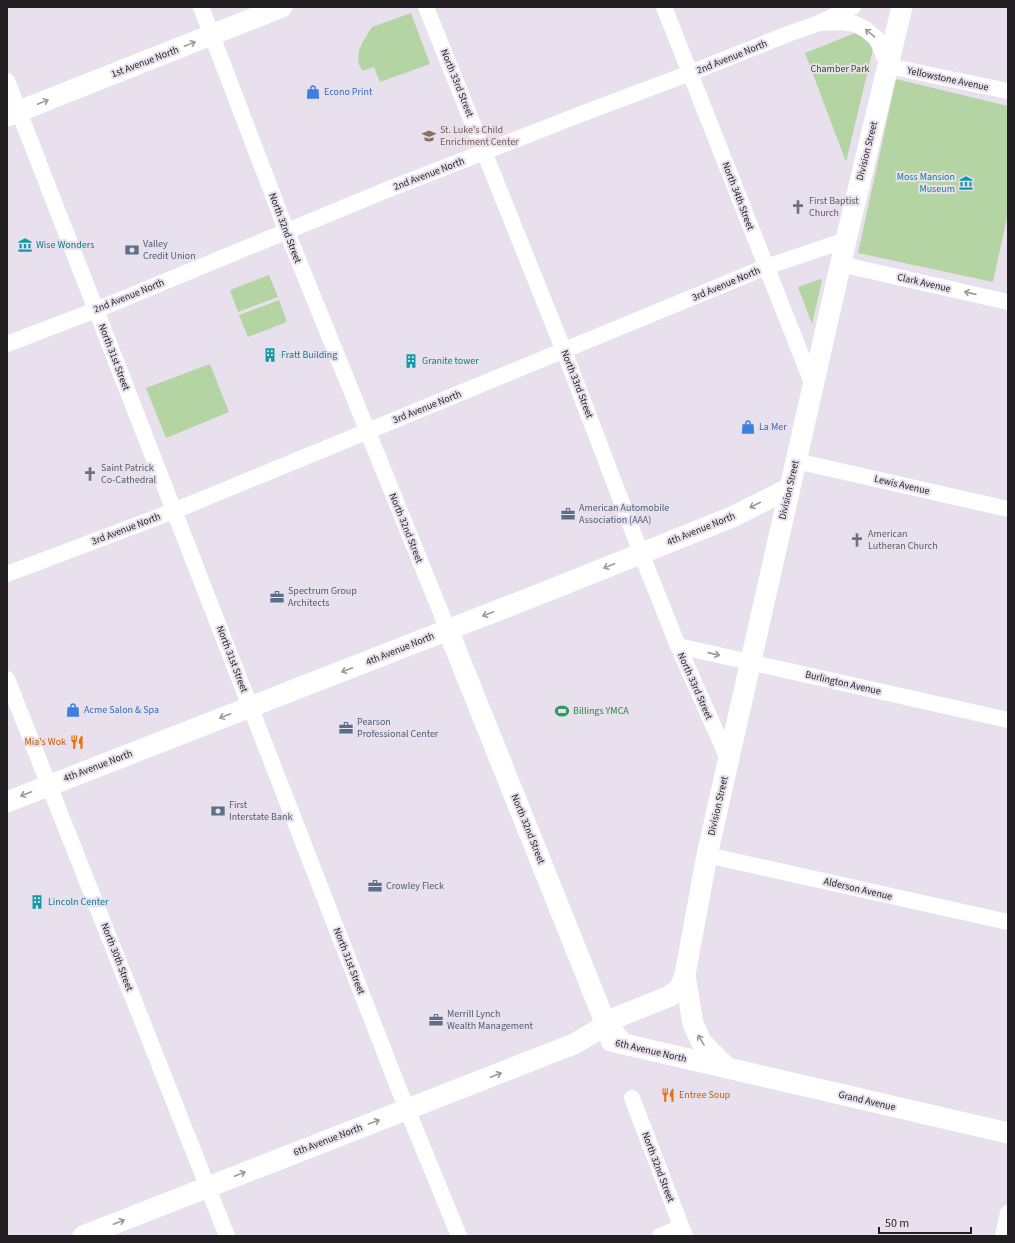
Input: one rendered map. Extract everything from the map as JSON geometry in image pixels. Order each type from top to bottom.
[{"type":"main road","name":"1st Avenue North","points":[[13,114],[282,7]]},
{"type":"main road","name":"Division Street","points":[[685,975],[707,855],[728,761],[840,264],[902,7]]},
{"type":"main road","name":"4th Avenue North","points":[[7,802],[550,590],[732,517],[790,488]]},
{"type":"main road","name":"North 32nd Street","points":[[448,630],[605,1022],[623,1044]]},
{"type":"main road","name":"6th Avenue North","points":[[83,1236],[574,1044],[598,1030],[605,1022],[670,996],[680,988],[685,975]]},
{"type":"main road","points":[[685,975],[693,1024],[702,1043],[727,1068]]},
{"type":"main road","name":"6th Avenue North","points":[[574,1044],[610,1041],[727,1068]]},
{"type":"main road","name":"Grand Avenue","points":[[727,1068],[1008,1133]]},
{"type":"street","name":"North 32nd Street","points":[[201,7],[287,232],[448,630]]},
{"type":"street","name":"North 33rd Street","points":[[426,7],[564,351],[678,646],[728,761]]},
{"type":"street","name":"North 34th Street","points":[[664,7],[813,385]]},
{"type":"street","name":"2nd Avenue North","points":[[7,344],[96,310],[389,189],[690,74],[819,23],[853,7]]},
{"type":"street","points":[[819,23],[842,22],[855,24],[866,29],[877,38],[888,66]]},
{"type":"street","name":"Yellowstone Avenue","points":[[888,66],[1008,92]]},
{"type":"street","name":"North 31st Street","points":[[7,81],[13,114],[96,310],[407,1110],[459,1236]]},
{"type":"street","name":"3rd Avenue North","points":[[7,574],[174,511],[766,268],[846,240]]},
{"type":"street","name":"Clark Avenue","points":[[840,264],[1008,302]]},
{"type":"street","name":"Lewis Avenue","points":[[796,461],[1008,508]]},
{"type":"street","name":"Burlington Avenue","points":[[678,646],[1008,720]]},
{"type":"street","name":"North 30th Street","points":[[7,679],[227,1236]]},
{"type":"street","name":"Alderson Avenue","points":[[707,855],[1008,922]]},
{"type":"street","name":"North 32nd Street","points":[[632,1098],[683,1232]]},
{"type":"street","points":[[1003,1236],[1008,1213]]},
{"type":"street","points":[[660,1236],[683,1232]]},
{"type":"green space","points":[[411,13],[430,64],[380,82],[374,67],[362,71],[358,62],[359,51],[372,27]]},
{"type":"green space","name":"Chamber Park","points":[[855,33],[865,38],[873,49],[846,162],[805,53]]},
{"type":"green space","points":[[896,79],[1008,106],[1008,213],[993,282],[858,253]]},
{"type":"green space","points":[[269,275],[278,297],[238,312],[230,290]]},
{"type":"green space","points":[[820,279],[822,280],[812,324],[798,287]]},
{"type":"green space","points":[[279,300],[287,322],[248,337],[239,315]]},
{"type":"green space","points":[[210,364],[229,412],[166,438],[146,388]]},
{"type":"place","name":"Econo Print","points":[[313,92]]},
{"type":"place","name":"St. Luke's Child Enrichment Center","points":[[429,136]]},
{"type":"place","name":"Moss Mansion Museum","points":[[966,183]]},
{"type":"place","name":"First Baptist Church","points":[[798,207]]},
{"type":"place","name":"Wise Wonders","points":[[25,245]]},
{"type":"place","name":"Valley Credit Union","points":[[132,250]]},
{"type":"place","name":"Fratt Building","points":[[270,355]]},
{"type":"place","name":"Granite tower","points":[[411,361]]},
{"type":"place","name":"La Mer","points":[[748,427]]},
{"type":"place","name":"Saint Patrick Co-Cathedral","points":[[90,474]]},
{"type":"place","name":"American Automobile Association (AAA)","points":[[568,514]]},
{"type":"place","name":"American Lutheran Church","points":[[857,540]]},
{"type":"place","name":"Spectrum Group Architects","points":[[277,597]]},
{"type":"place","name":"Acme Salon & Spa","points":[[73,710]]},
{"type":"place","name":"Billings YMCA","points":[[562,711]]},
{"type":"place","name":"Pearson Professional Center","points":[[346,728]]},
{"type":"place","name":"Mia's Wok","points":[[77,742]]},
{"type":"place","name":"First Interstate Bank","points":[[218,811]]},
{"type":"place","name":"Crowley Fleck","points":[[375,886]]},
{"type":"place","name":"Lincoln Center","points":[[37,902]]},
{"type":"place","name":"Merrill Lynch Wealth Management","points":[[436,1020]]},
{"type":"place","name":"Entree Soup","points":[[668,1095]]}]
